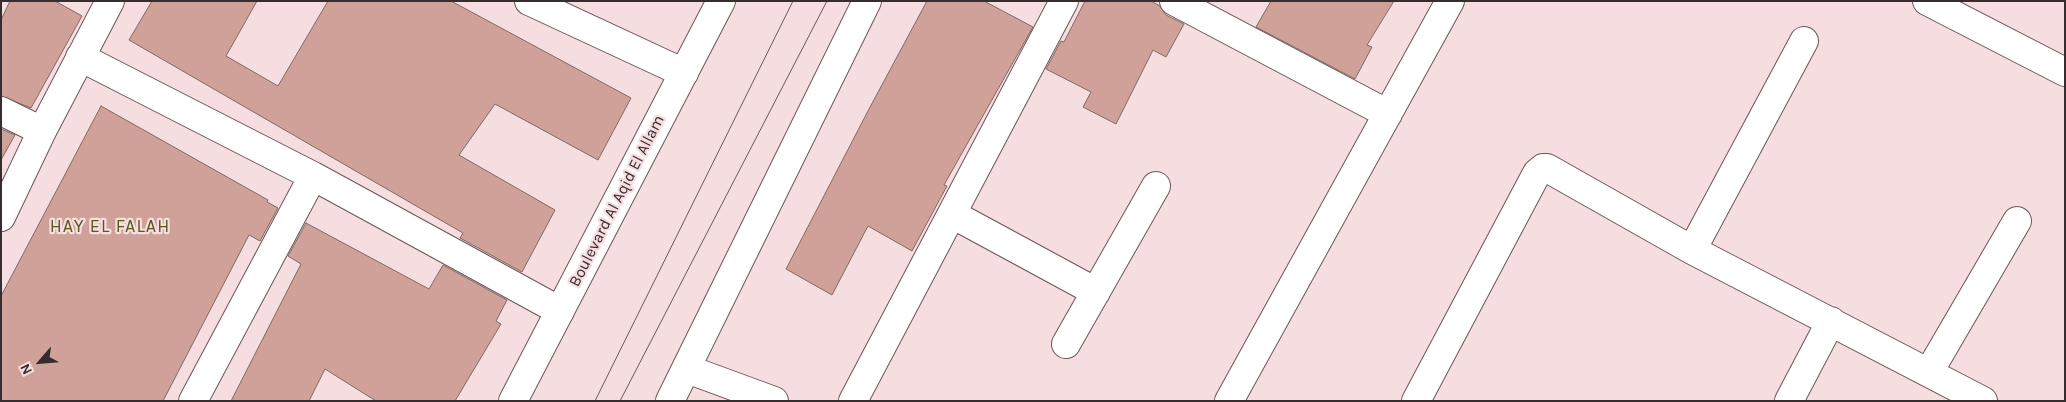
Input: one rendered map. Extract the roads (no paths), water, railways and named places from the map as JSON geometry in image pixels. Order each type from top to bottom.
[{"type":"street","points":[[1,217],[42,131],[110,1]]},
{"type":"street","points":[[529,1],[684,73]]},
{"type":"street","name":"Boulevard Al Aqid El Allam","points":[[513,401],[720,1]]},
{"type":"street","points":[[670,401],[867,1]]},
{"type":"street","points":[[853,401],[1064,1]]},
{"type":"street","points":[[1174,1],[1388,114]]},
{"type":"street","points":[[1230,401],[1450,1]]},
{"type":"street","points":[[1927,1],[2065,72]]},
{"type":"street","points":[[1692,250],[1804,41]]},
{"type":"street","points":[[80,57],[313,176],[560,311]]},
{"type":"street","points":[[1,111],[42,131]]},
{"type":"street","points":[[1416,401],[1537,173],[1543,168],[1551,170],[1692,250],[1983,401]]},
{"type":"street","points":[[192,401],[313,176]]},
{"type":"street","points":[[1066,344],[1156,186]]},
{"type":"street","points":[[952,214],[1096,292]]},
{"type":"street","points":[[1929,372],[2017,221]]},
{"type":"street","points":[[1789,401],[1831,321]]},
{"type":"street","points":[[687,369],[774,401]]},
{"type":"tram line","points":[[595,401],[793,1]]},
{"type":"tram line","points":[[620,401],[827,1]]},
{"type":"district","name":"HAY EL FALAH","points":[[110,227]]}]
